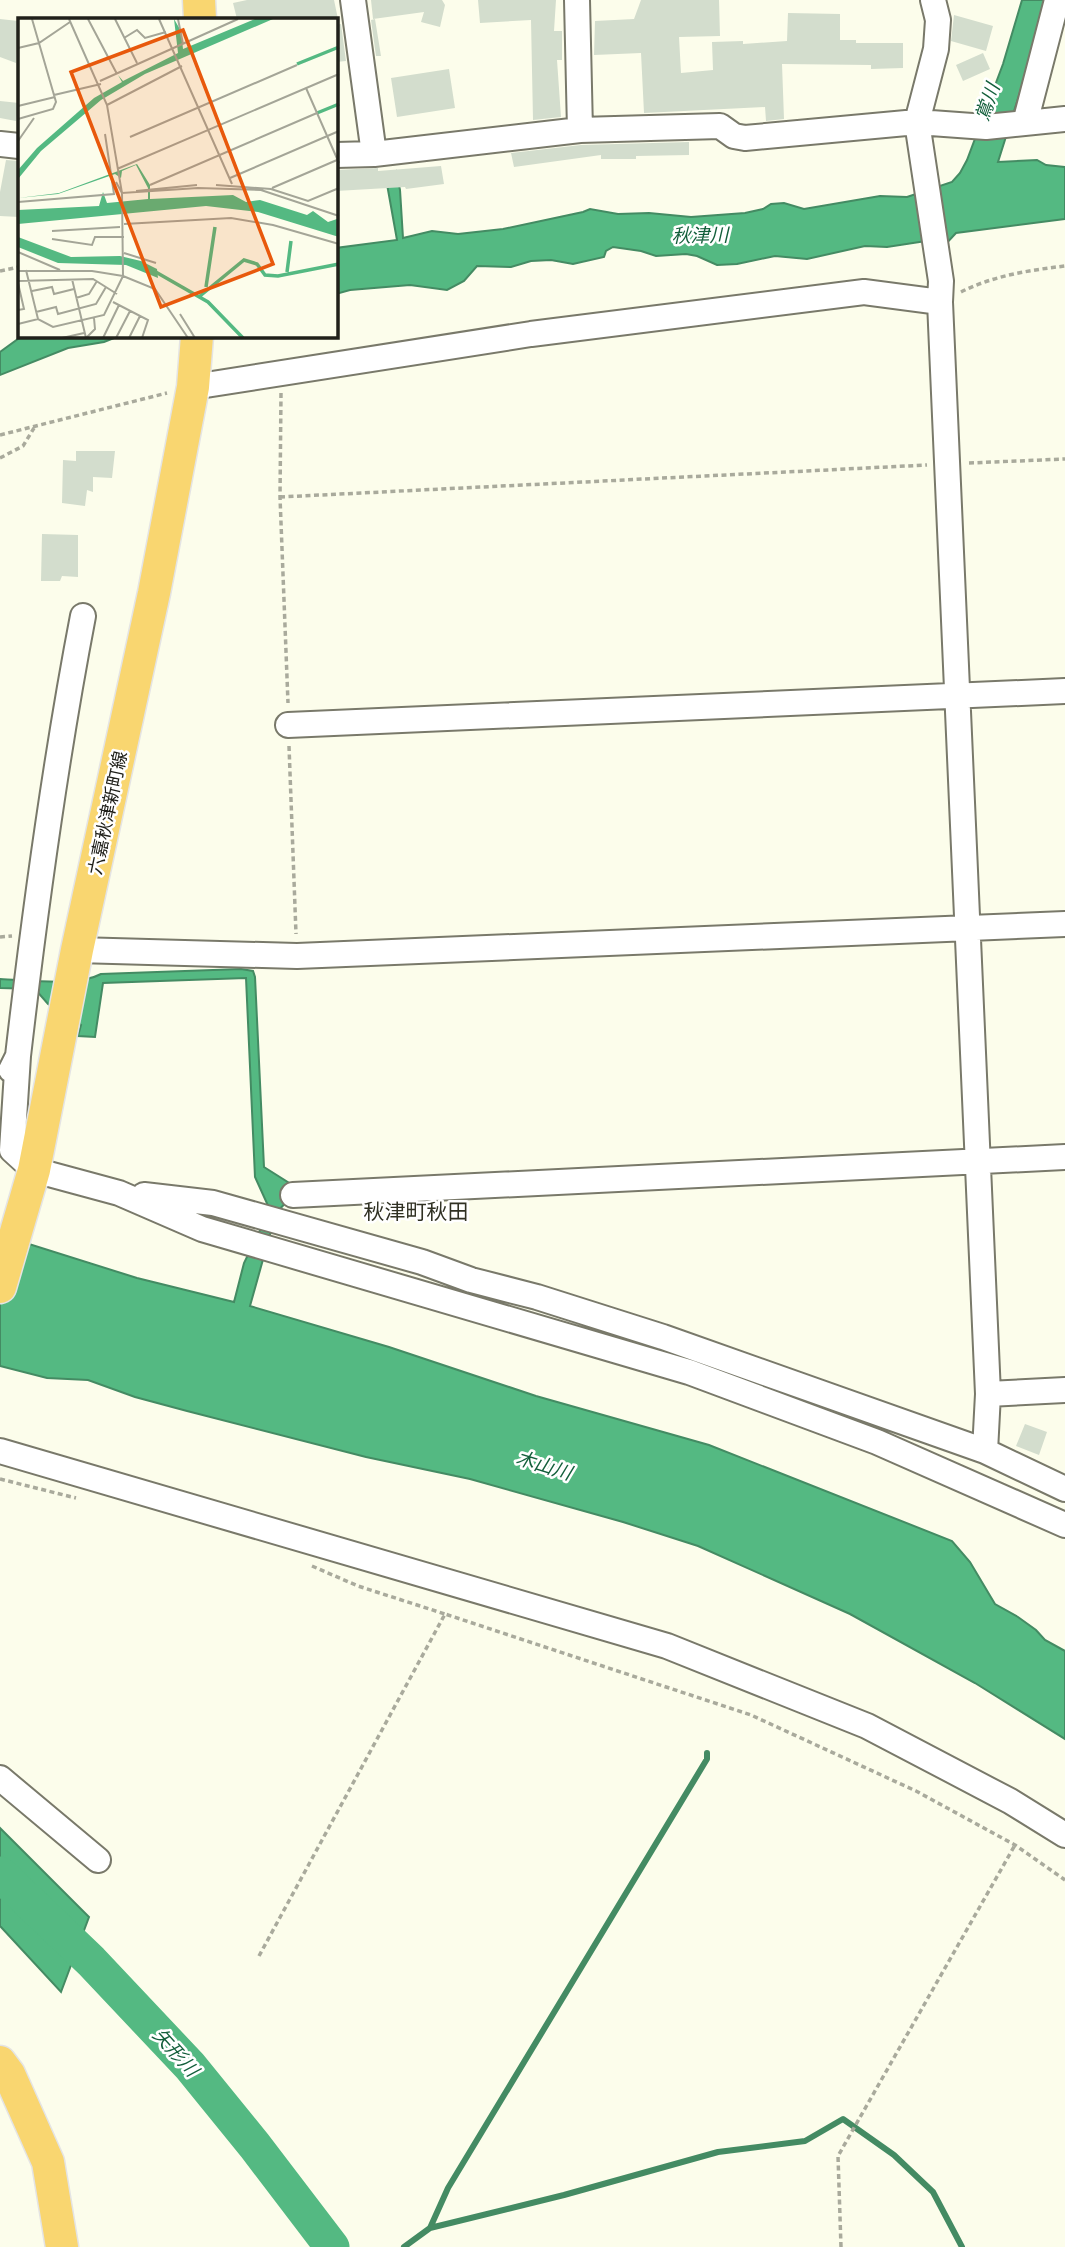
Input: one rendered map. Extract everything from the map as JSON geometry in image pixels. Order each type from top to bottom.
[{"type":"main road","points":[[199,0],[200,18]]},
{"type":"main road","name":"六嘉秋津新町線","points":[[0,1287],[34,1170],[77,950],[152,606],[192,387],[197,338]]},
{"type":"main road","points":[[0,2062],[9,2074],[48,2162],[62,2247]]},
{"type":"street","points":[[353,0],[374,154]]},
{"type":"street","points":[[577,0],[580,130]]},
{"type":"street","points":[[933,0],[938,20],[936,49],[917,122],[941,292],[966,928],[988,1394],[985,1451]]},
{"type":"street","points":[[1007,124],[1057,0]]},
{"type":"street","points":[[338,155],[374,154],[580,130],[720,126],[734,136],[745,138],[917,122],[1007,124],[1065,119]]},
{"type":"street","points":[[0,144],[18,146]]},
{"type":"street","points":[[192,387],[531,334],[864,292],[941,292]]},
{"type":"street","points":[[83,617],[60,738],[32,936],[18,1056],[12,1150],[34,1170],[119,1193],[202,1229],[689,1372],[877,1442],[1065,1525]]},
{"type":"street","points":[[288,725],[1065,691]]},
{"type":"street","points":[[77,950],[297,956],[1065,923]]},
{"type":"street","points":[[0,1093],[18,1056]]},
{"type":"street","points":[[293,1195],[1065,1157]]},
{"type":"street","points":[[119,1193],[213,1203],[537,1297],[663,1337],[985,1451],[1065,1489]]},
{"type":"street","points":[[988,1394],[1065,1390]]},
{"type":"street","points":[[0,1451],[667,1646],[867,1726],[1010,1801],[1065,1835]]},
{"type":"street","points":[[0,1778],[98,1860]]},
{"type":"path","points":[[0,271],[18,267]]},
{"type":"path","points":[[941,292],[1039,269],[1065,267]]},
{"type":"path","points":[[281,373],[280,497],[297,956]]},
{"type":"path","points":[[0,435],[192,387]]},
{"type":"path","points":[[0,458],[23,446],[35,426]]},
{"type":"path","points":[[280,497],[1065,459]]},
{"type":"path","points":[[0,1479],[82,1500]]},
{"type":"path","points":[[311,1566],[358,1586],[751,1715],[916,1791],[1015,1845],[1065,1880]]},
{"type":"path","points":[[259,1956],[445,1614]]},
{"type":"path","points":[[841,2247],[838,2156],[1015,1845]]},
{"type":"water","name":"秋津川","points":[[1022,0],[1049,0],[998,162],[1037,160],[1046,165],[1065,167],[1065,219],[956,233],[945,245],[926,241],[887,247],[865,246],[807,259],[775,256],[737,264],[717,265],[686,254],[656,256],[613,247],[606,251],[604,257],[573,264],[551,260],[531,261],[511,267],[477,266],[464,281],[447,290],[410,285],[338,293],[338,248],[397,240],[385,173],[396,171],[403,238],[432,231],[458,234],[503,229],[590,209],[618,214],[649,213],[691,217],[745,213],[763,209],[771,204],[784,203],[804,209],[880,196],[907,197],[952,182],[960,173],[1003,64]]},
{"type":"water","points":[[19,338],[114,338],[68,348],[0,375],[0,352]]},
{"type":"water","name":"木山川","points":[[241,969],[253,971],[255,977],[264,1167],[294,1186],[293,1195],[276,1213],[250,1306],[389,1347],[536,1396],[709,1445],[952,1541],[970,1562],[995,1604],[1065,1651],[1065,1739],[975,1683],[850,1614],[698,1546],[470,1479],[366,1457],[187,1411],[135,1397],[88,1380],[47,1378],[0,1366],[0,1242],[29,1244],[137,1278],[234,1302],[244,1263],[270,1210],[255,1177],[246,978],[103,983],[95,1037],[78,1036],[81,1025],[48,1004],[35,989],[0,988],[0,979],[66,982],[101,974]]},
{"type":"water","points":[[0,1828],[89,1917],[61,1992],[0,1926]]},
{"type":"building","points":[[247,0],[334,0],[338,18],[237,18],[233,3]]},
{"type":"building","points":[[371,0],[442,0],[445,5],[440,27],[421,22],[424,12],[373,19]]},
{"type":"building","points":[[478,0],[556,0],[554,31],[562,31],[562,60],[557,60],[561,117],[533,120],[531,20],[480,23]]},
{"type":"building","points":[[641,0],[719,0],[720,36],[679,37],[681,73],[713,70],[712,42],[743,41],[743,44],[787,41],[788,13],[840,14],[840,40],[856,40],[856,43],[903,43],[903,68],[782,64],[784,119],[766,121],[765,107],[644,113],[641,53],[594,55],[595,21],[634,19]]},
{"type":"building","points":[[954,15],[993,26],[986,51],[951,41]]},
{"type":"building","points":[[0,19],[18,21],[16,63],[0,57]]},
{"type":"building","points":[[375,19],[381,56],[376,56],[371,20]]},
{"type":"building","points":[[341,24],[346,61],[338,62],[338,25]]},
{"type":"building","points":[[983,53],[990,69],[963,81],[956,65]]},
{"type":"building","points":[[449,69],[455,108],[397,117],[391,78]]},
{"type":"building","points":[[0,101],[18,103],[16,121],[0,118]]},
{"type":"building","points":[[689,142],[689,155],[601,159],[601,155],[514,167],[511,153],[581,145]]},
{"type":"building","points":[[6,160],[18,161],[18,217],[0,216],[0,192]]},
{"type":"building","points":[[441,166],[444,184],[406,189],[338,191],[338,170],[378,168],[378,171]]},
{"type":"building","points":[[76,451],[115,451],[112,478],[93,477],[93,492],[87,490],[85,506],[62,503],[63,460],[76,461]]},
{"type":"building","points":[[42,534],[78,535],[78,577],[62,576],[60,581],[41,581]]},
{"type":"building","points":[[1025,1424],[1047,1432],[1039,1455],[1016,1446]]},
{"type":"waterway","points":[[430,2228],[448,2188],[707,1759],[707,1753]]},
{"type":"waterway","name":"矢形川","points":[[0,1874],[91,1961],[190,2066],[332,2247]]},
{"type":"waterway","points":[[404,2247],[430,2228],[564,2195],[718,2152],[805,2141],[843,2119],[894,2155],[933,2192],[962,2247]]},
{"type":"district","name":"秋津町秋田","points":[[416,1212]]},
{"type":"water label","name":"鴬川","points":[[987,102]]}]
